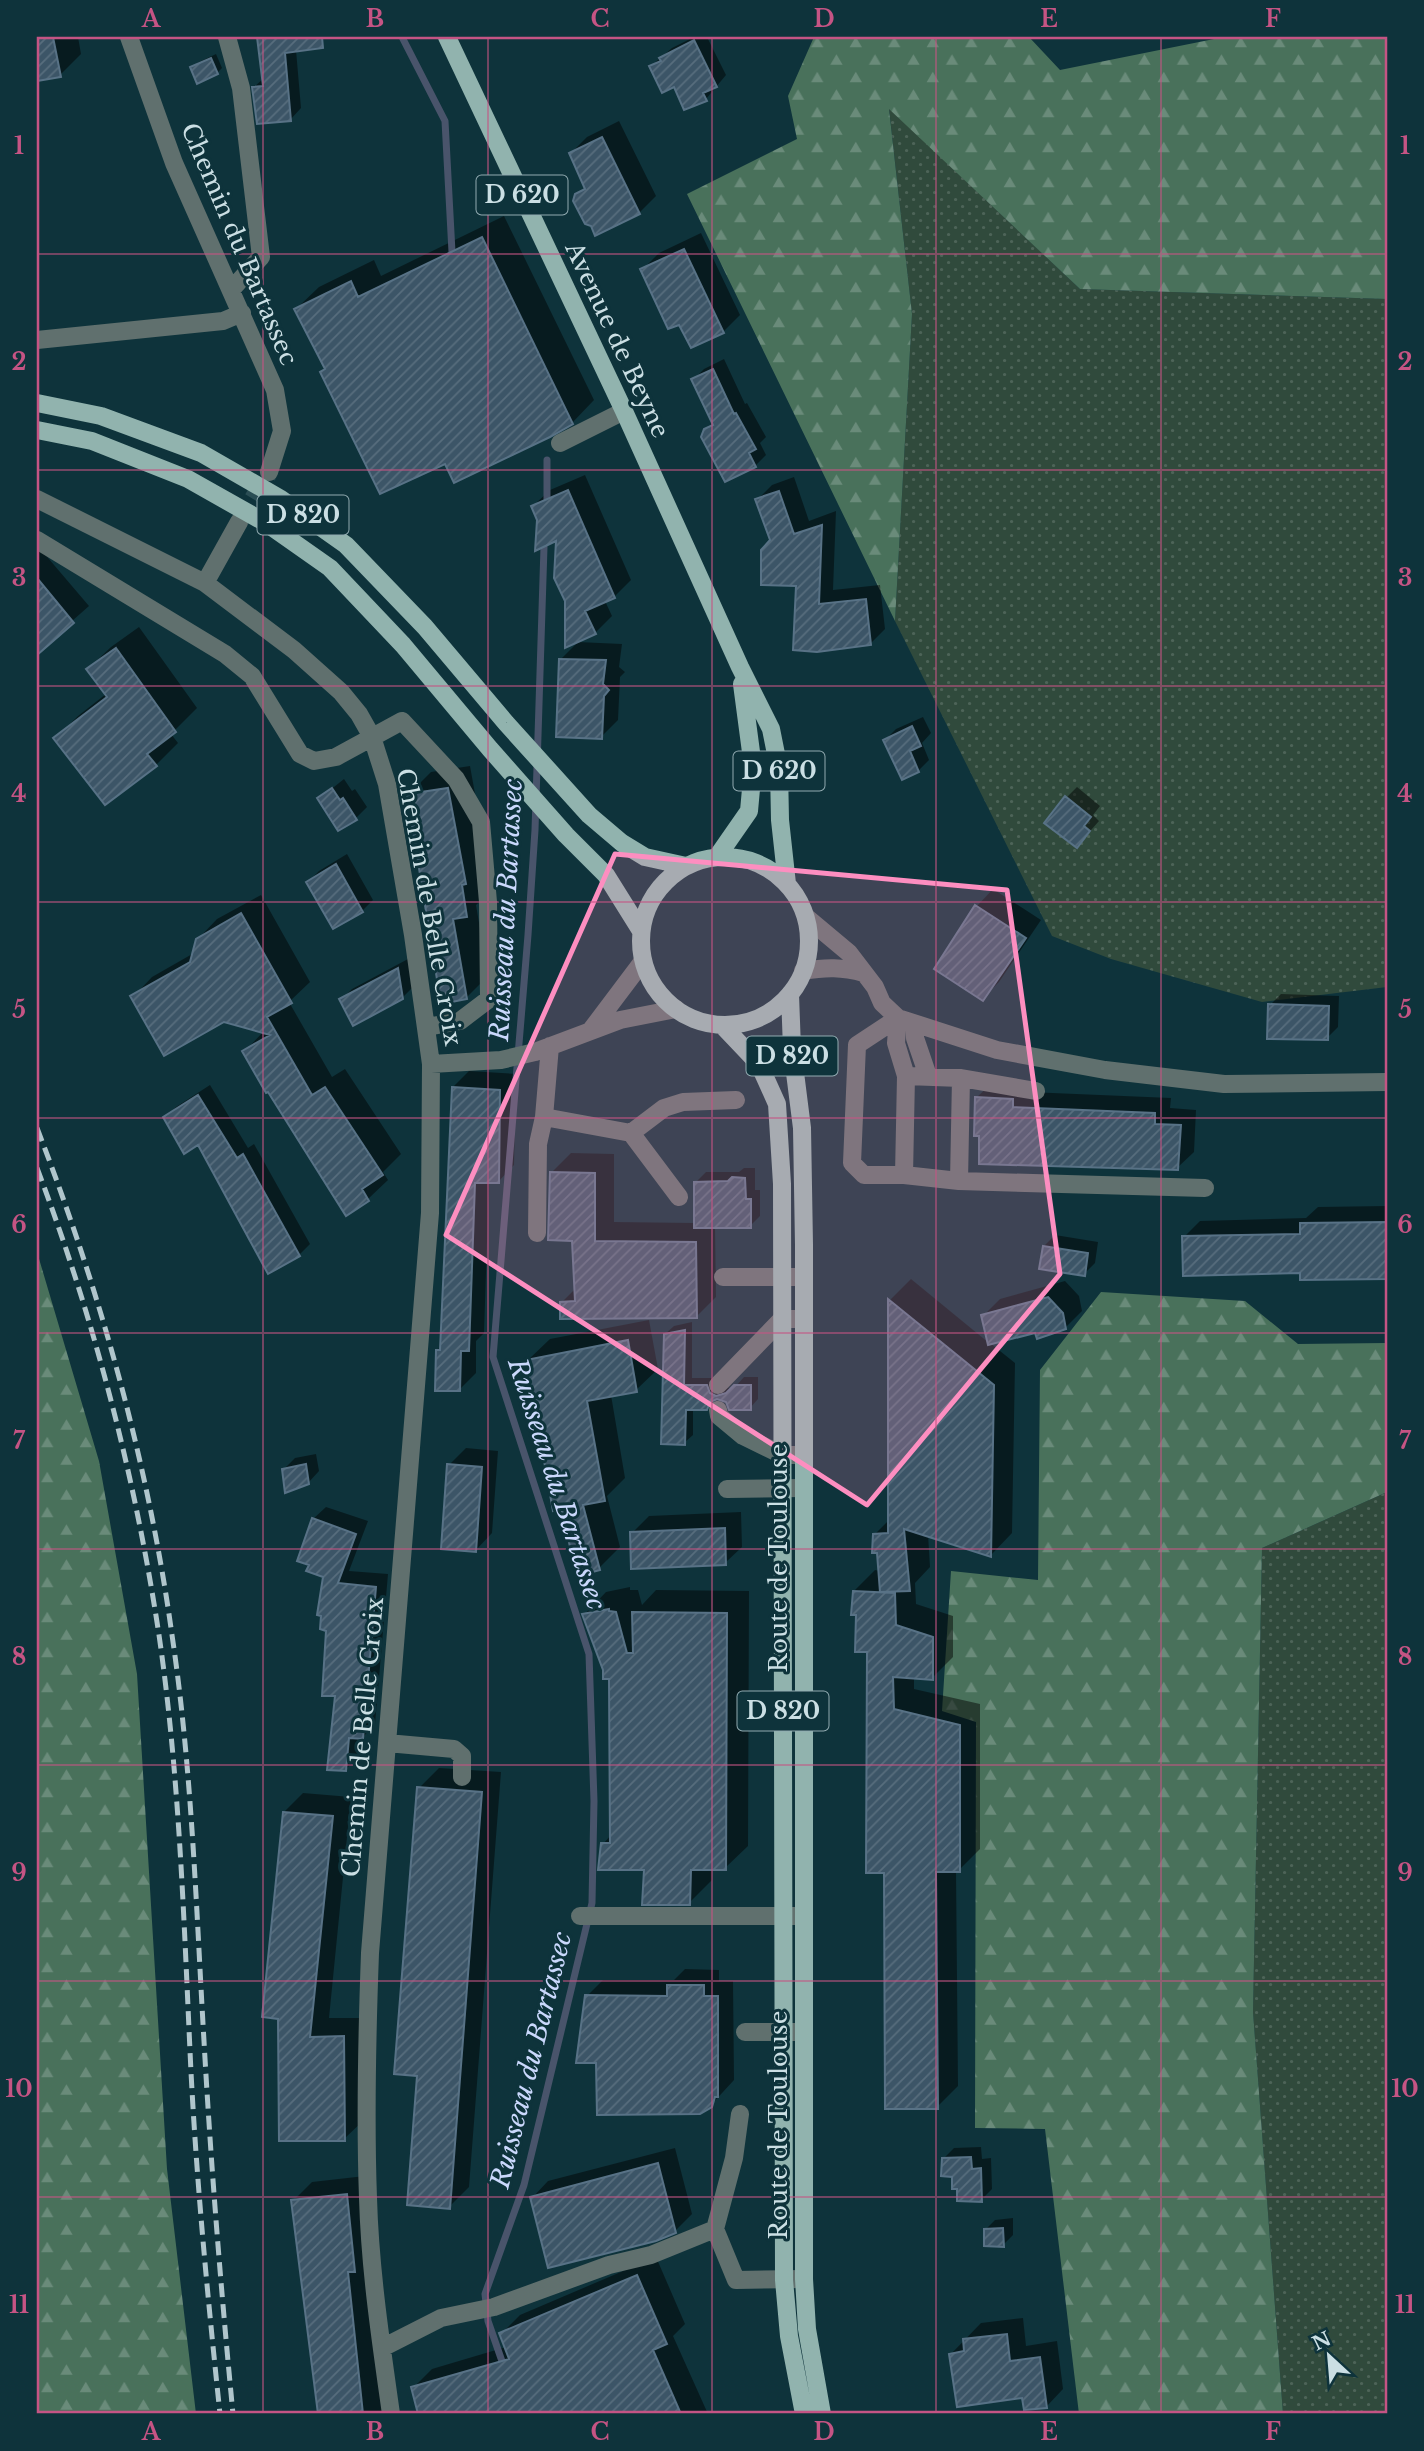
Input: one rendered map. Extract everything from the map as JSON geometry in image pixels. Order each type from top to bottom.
[{"type":"main road","name":"Avenue de Beyne","points":[[447,37],[771,729],[779,769],[780,820],[788,884]]},
{"type":"main road","name":"D 820","points":[[37,403],[101,416],[201,453],[281,499],[346,545],[425,627],[589,815],[622,843],[646,856],[686,866]]},
{"type":"main road","name":"D 820","points":[[37,430],[92,441],[188,479],[267,523],[330,568],[404,645],[566,835],[606,874],[641,931]]},
{"type":"main road","name":"Avenue de Beyne","points":[[717,857],[749,811],[753,767],[740,667]]},
{"type":"main road","points":[[717,857],[743,858],[767,867],[788,884],[799,899],[809,935],[803,971],[790,995],[759,1017],[747,1022],[722,1025],[698,1021],[676,1009],[661,996],[650,980],[643,961],[641,931],[649,905],[664,882],[686,866],[717,857]]},
{"type":"main road","name":"Route de Toulouse","points":[[790,995],[792,1049],[802,1128],[804,2279],[807,2329],[822,2414]]},
{"type":"main road","name":"Route de Toulouse","points":[[722,1025],[759,1064],[777,1104],[782,1184],[784,2280],[789,2336],[804,2414]]},
{"type":"street","name":"Chemin du Bartassec","points":[[129,37],[174,163],[275,390],[282,431],[269,472]]},
{"type":"street","points":[[226,37],[241,88],[261,257],[231,290]]},
{"type":"street","points":[[37,340],[223,321],[242,313]]},
{"type":"street","points":[[560,443],[624,411]]},
{"type":"street","name":"Chemin de Belle Croix","points":[[37,499],[205,583],[294,650],[341,692],[359,714],[372,737],[387,784],[431,1064],[430,1213],[370,1953],[368,2200],[391,2414]]},
{"type":"street","points":[[205,583],[239,522]]},
{"type":"street","points":[[37,540],[225,654],[252,676],[300,754],[314,761],[336,757],[402,720],[456,779],[481,822],[488,902],[489,999],[460,1021],[427,1027]]},
{"type":"street","points":[[806,917],[849,953],[874,987],[882,1003],[898,1018],[997,1050],[1105,1070],[1224,1084],[1387,1082]]},
{"type":"street","points":[[591,1030],[643,961]]},
{"type":"street","points":[[803,971],[842,967],[864,973]]},
{"type":"street","name":"Chemin de Belle Croix","points":[[431,1064],[501,1060],[542,1049],[621,1020],[676,1009]]},
{"type":"street","points":[[898,1018],[897,1043],[906,1076],[904,1175]]},
{"type":"street","points":[[898,1018],[857,1045],[852,1163],[864,1175],[904,1175],[959,1181],[1205,1188]]},
{"type":"street","points":[[915,1025],[915,1038],[928,1076]]},
{"type":"street","points":[[537,1233],[538,1144],[544,1117],[542,1049]]},
{"type":"street","points":[[906,1076],[961,1078],[1036,1091]]},
{"type":"street","points":[[959,1181],[961,1078]]},
{"type":"street","points":[[631,1133],[664,1108],[683,1102],[736,1100]]},
{"type":"street","points":[[544,1117],[631,1133],[679,1197]]},
{"type":"street","points":[[723,1277],[803,1278]]},
{"type":"street","points":[[718,1385],[782,1320],[804,1319]]},
{"type":"street","points":[[718,1410],[719,1416],[743,1436],[782,1455],[803,1455]]},
{"type":"street","points":[[727,1489],[803,1488]]},
{"type":"street","points":[[387,1743],[454,1749],[462,1756],[462,1777]]},
{"type":"street","points":[[580,1916],[804,1916]]},
{"type":"street","points":[[745,2032],[803,2032]]},
{"type":"street","points":[[740,2114],[734,2158],[715,2229],[736,2280],[804,2279]]},
{"type":"street","points":[[382,2348],[441,2318],[485,2308],[609,2266],[651,2255],[715,2229]]},
{"type":"highlighted area","points":[[615,854],[1007,890],[1060,1274],[867,1505],[446,1235]]},
{"type":"green space","points":[[814,37],[1029,37],[1060,70],[1224,37],[1387,37],[1387,299],[1080,289],[889,109],[912,314],[895,621],[687,194],[797,139],[788,96]]},
{"type":"green space","points":[[889,108],[1080,289],[1387,299],[1387,987],[1262,1002],[1111,959],[1052,936],[895,621],[912,314]]},
{"type":"green space","points":[[37,1252],[99,1461],[137,1674],[167,2169],[196,2414],[37,2414]]},
{"type":"green space","points":[[1101,1292],[1245,1301],[1298,1344],[1387,1343],[1387,1492],[1262,1548],[1253,2012],[1283,2414],[1079,2414],[1045,2129],[975,2128],[976,1722],[942,1711],[951,1571],[1038,1580],[1040,1370]]},
{"type":"green space","points":[[1387,1492],[1387,2414],[1283,2414],[1253,2012],[1262,1548]]},
{"type":"building","points":[[37,37],[53,37],[61,77],[37,81]]},
{"type":"building","points":[[257,37],[322,37],[323,48],[285,53],[291,121],[257,124],[252,87],[263,86]]},
{"type":"building","points":[[694,40],[717,87],[703,93],[707,101],[684,110],[674,87],[662,93],[649,66]]},
{"type":"building","points":[[211,58],[218,74],[197,84],[190,67]]},
{"type":"building","points":[[602,137],[640,214],[595,236],[573,201],[575,194],[585,189],[569,153]]},
{"type":"building","points":[[482,237],[573,424],[454,483],[445,464],[380,494],[320,372],[325,369],[294,309],[351,281],[358,297]]},
{"type":"building","points":[[684,249],[724,333],[691,348],[679,325],[668,329],[640,269]]},
{"type":"building","points":[[713,369],[734,414],[736,413],[756,449],[749,453],[756,467],[725,482],[701,437],[704,429],[713,425],[691,379]]},
{"type":"building","points":[[568,490],[615,598],[585,611],[596,634],[565,648],[565,601],[554,578],[556,541],[535,551],[537,520],[531,506]]},
{"type":"building","points":[[779,491],[794,534],[822,525],[819,604],[866,599],[871,645],[817,652],[793,650],[796,586],[761,585],[761,550],[770,540],[755,499]]},
{"type":"building","points":[[37,578],[74,623],[37,655]]},
{"type":"building","points":[[116,648],[176,732],[147,754],[157,766],[105,805],[53,738],[107,697],[86,669]]},
{"type":"building","points":[[559,659],[606,660],[603,684],[609,690],[604,696],[602,739],[556,737]]},
{"type":"building","points":[[912,726],[921,746],[910,751],[919,772],[902,780],[883,740]]},
{"type":"building","points":[[332,788],[340,800],[343,798],[357,820],[338,831],[317,798]]},
{"type":"building","points":[[448,788],[466,884],[462,885],[467,917],[453,919],[467,999],[441,1004],[407,794]]},
{"type":"building","points":[[1065,796],[1091,817],[1084,826],[1090,831],[1077,848],[1044,823]]},
{"type":"building","points":[[336,864],[363,912],[333,929],[306,882]]},
{"type":"building","points":[[975,905],[1026,938],[983,1001],[934,969]]},
{"type":"building","points":[[241,913],[292,1003],[267,1017],[312,1095],[325,1087],[383,1175],[362,1189],[369,1201],[346,1216],[242,1051],[270,1035],[224,1022],[164,1056],[130,996],[190,962],[196,939]]},
{"type":"building","points":[[398,968],[403,999],[353,1026],[339,999]]},
{"type":"building","points":[[1268,1004],[1329,1006],[1328,1040],[1267,1039]]},
{"type":"building","points":[[452,1087],[500,1090],[499,1183],[475,1183],[469,1351],[461,1351],[460,1391],[435,1391],[436,1350],[440,1350]]},
{"type":"building","points":[[198,1095],[237,1158],[243,1154],[300,1256],[268,1274],[198,1145],[184,1154],[163,1117]]},
{"type":"building","points":[[975,1097],[1013,1099],[1013,1107],[1155,1113],[1155,1124],[1181,1125],[1178,1170],[979,1164],[979,1136],[974,1136]]},
{"type":"building","points":[[550,1172],[595,1173],[595,1241],[696,1242],[697,1318],[560,1319],[560,1302],[575,1301],[572,1241],[548,1240]]},
{"type":"building","points":[[732,1177],[745,1178],[746,1199],[751,1199],[751,1228],[694,1228],[694,1182],[728,1181]]},
{"type":"building","points":[[1387,1222],[1387,1279],[1300,1280],[1300,1273],[1183,1276],[1182,1236],[1300,1234],[1300,1223]]},
{"type":"building","points":[[1043,1246],[1088,1253],[1085,1276],[1039,1269]]},
{"type":"building","points":[[1048,1297],[1063,1313],[1066,1329],[1037,1339],[1035,1333],[988,1345],[981,1315]]},
{"type":"building","points":[[888,1299],[994,1385],[991,1557],[904,1529],[910,1591],[880,1592],[877,1553],[872,1553],[873,1534],[888,1533]]},
{"type":"building","points":[[685,1330],[684,1385],[707,1385],[710,1393],[716,1396],[726,1393],[734,1385],[751,1385],[751,1410],[729,1410],[726,1402],[717,1399],[710,1402],[707,1410],[686,1410],[685,1445],[661,1444],[664,1334]]},
{"type":"building","points":[[628,1340],[637,1392],[587,1401],[605,1501],[583,1505],[600,1570],[577,1576],[561,1509],[553,1511],[526,1360]]},
{"type":"building","points":[[306,1464],[309,1484],[285,1493],[282,1469]]},
{"type":"building","points":[[447,1464],[482,1467],[476,1552],[441,1549]]},
{"type":"building","points":[[312,1518],[356,1534],[338,1583],[376,1587],[363,1739],[349,1738],[346,1771],[327,1770],[335,1696],[322,1696],[326,1631],[320,1629],[321,1616],[317,1615],[323,1577],[306,1571],[309,1565],[297,1561]]},
{"type":"building","points":[[725,1528],[726,1565],[631,1569],[630,1532]]},
{"type":"building","points":[[853,1591],[895,1593],[896,1625],[933,1637],[933,1680],[893,1677],[894,1709],[960,1725],[960,1872],[936,1872],[938,2109],[885,2109],[884,1873],[866,1873],[867,1652],[855,1652],[856,1615],[851,1615]]},
{"type":"building","points":[[609,1609],[616,1612],[627,1653],[633,1653],[632,1612],[727,1613],[726,1870],[691,1870],[690,1905],[642,1905],[644,1870],[598,1870],[601,1843],[610,1843],[609,1679],[603,1679],[603,1670],[582,1614]]},
{"type":"building","points":[[417,1787],[482,1792],[450,2209],[407,2205],[417,2076],[394,2074]]},
{"type":"building","points":[[283,1812],[333,1816],[310,2037],[344,2036],[345,2141],[279,2141],[278,2019],[262,2017]]},
{"type":"building","points":[[667,1985],[704,1985],[704,1996],[718,1996],[718,2097],[715,2097],[712,2107],[700,2114],[597,2115],[596,2063],[576,2063],[585,1995],[667,1996]]},
{"type":"building","points":[[971,2157],[972,2169],[981,2168],[982,2202],[957,2201],[957,2189],[952,2189],[952,2177],[941,2176],[942,2158]]},
{"type":"building","points":[[658,2163],[676,2233],[656,2241],[548,2268],[530,2197]]},
{"type":"building","points":[[347,2194],[355,2272],[348,2272],[363,2414],[318,2414],[291,2200]]},
{"type":"building","points":[[1003,2228],[1004,2247],[984,2246],[984,2229]]},
{"type":"building","points":[[637,2275],[667,2344],[653,2350],[681,2414],[418,2414],[411,2387],[509,2359],[499,2333]]},
{"type":"building","points":[[1007,2334],[1010,2361],[1040,2357],[1047,2408],[1024,2410],[1022,2398],[957,2407],[949,2354],[964,2351],[963,2339]]},
{"type":"waterway","name":"Ruisseau du Bartassec","points":[[402,37],[445,121],[452,252]]},
{"type":"waterway","name":"Ruisseau du Bartassec","points":[[547,460],[547,499]]},
{"type":"waterway","name":"Ruisseau du Bartassec","points":[[504,2367],[488,2321],[485,2294],[524,2185],[592,1903],[594,1801],[589,1654],[493,1357],[535,830],[544,547]]},
{"type":"tunnel","points":[[239,522],[268,474]]},
{"type":"railway","points":[[37,1128],[81,1252],[119,1378],[150,1506],[172,1635],[189,1787],[210,2135],[233,2414]]},
{"type":"railway","points":[[37,1168],[77,1282],[110,1398],[138,1516],[159,1635],[177,1798],[196,2158],[220,2414]]}]
